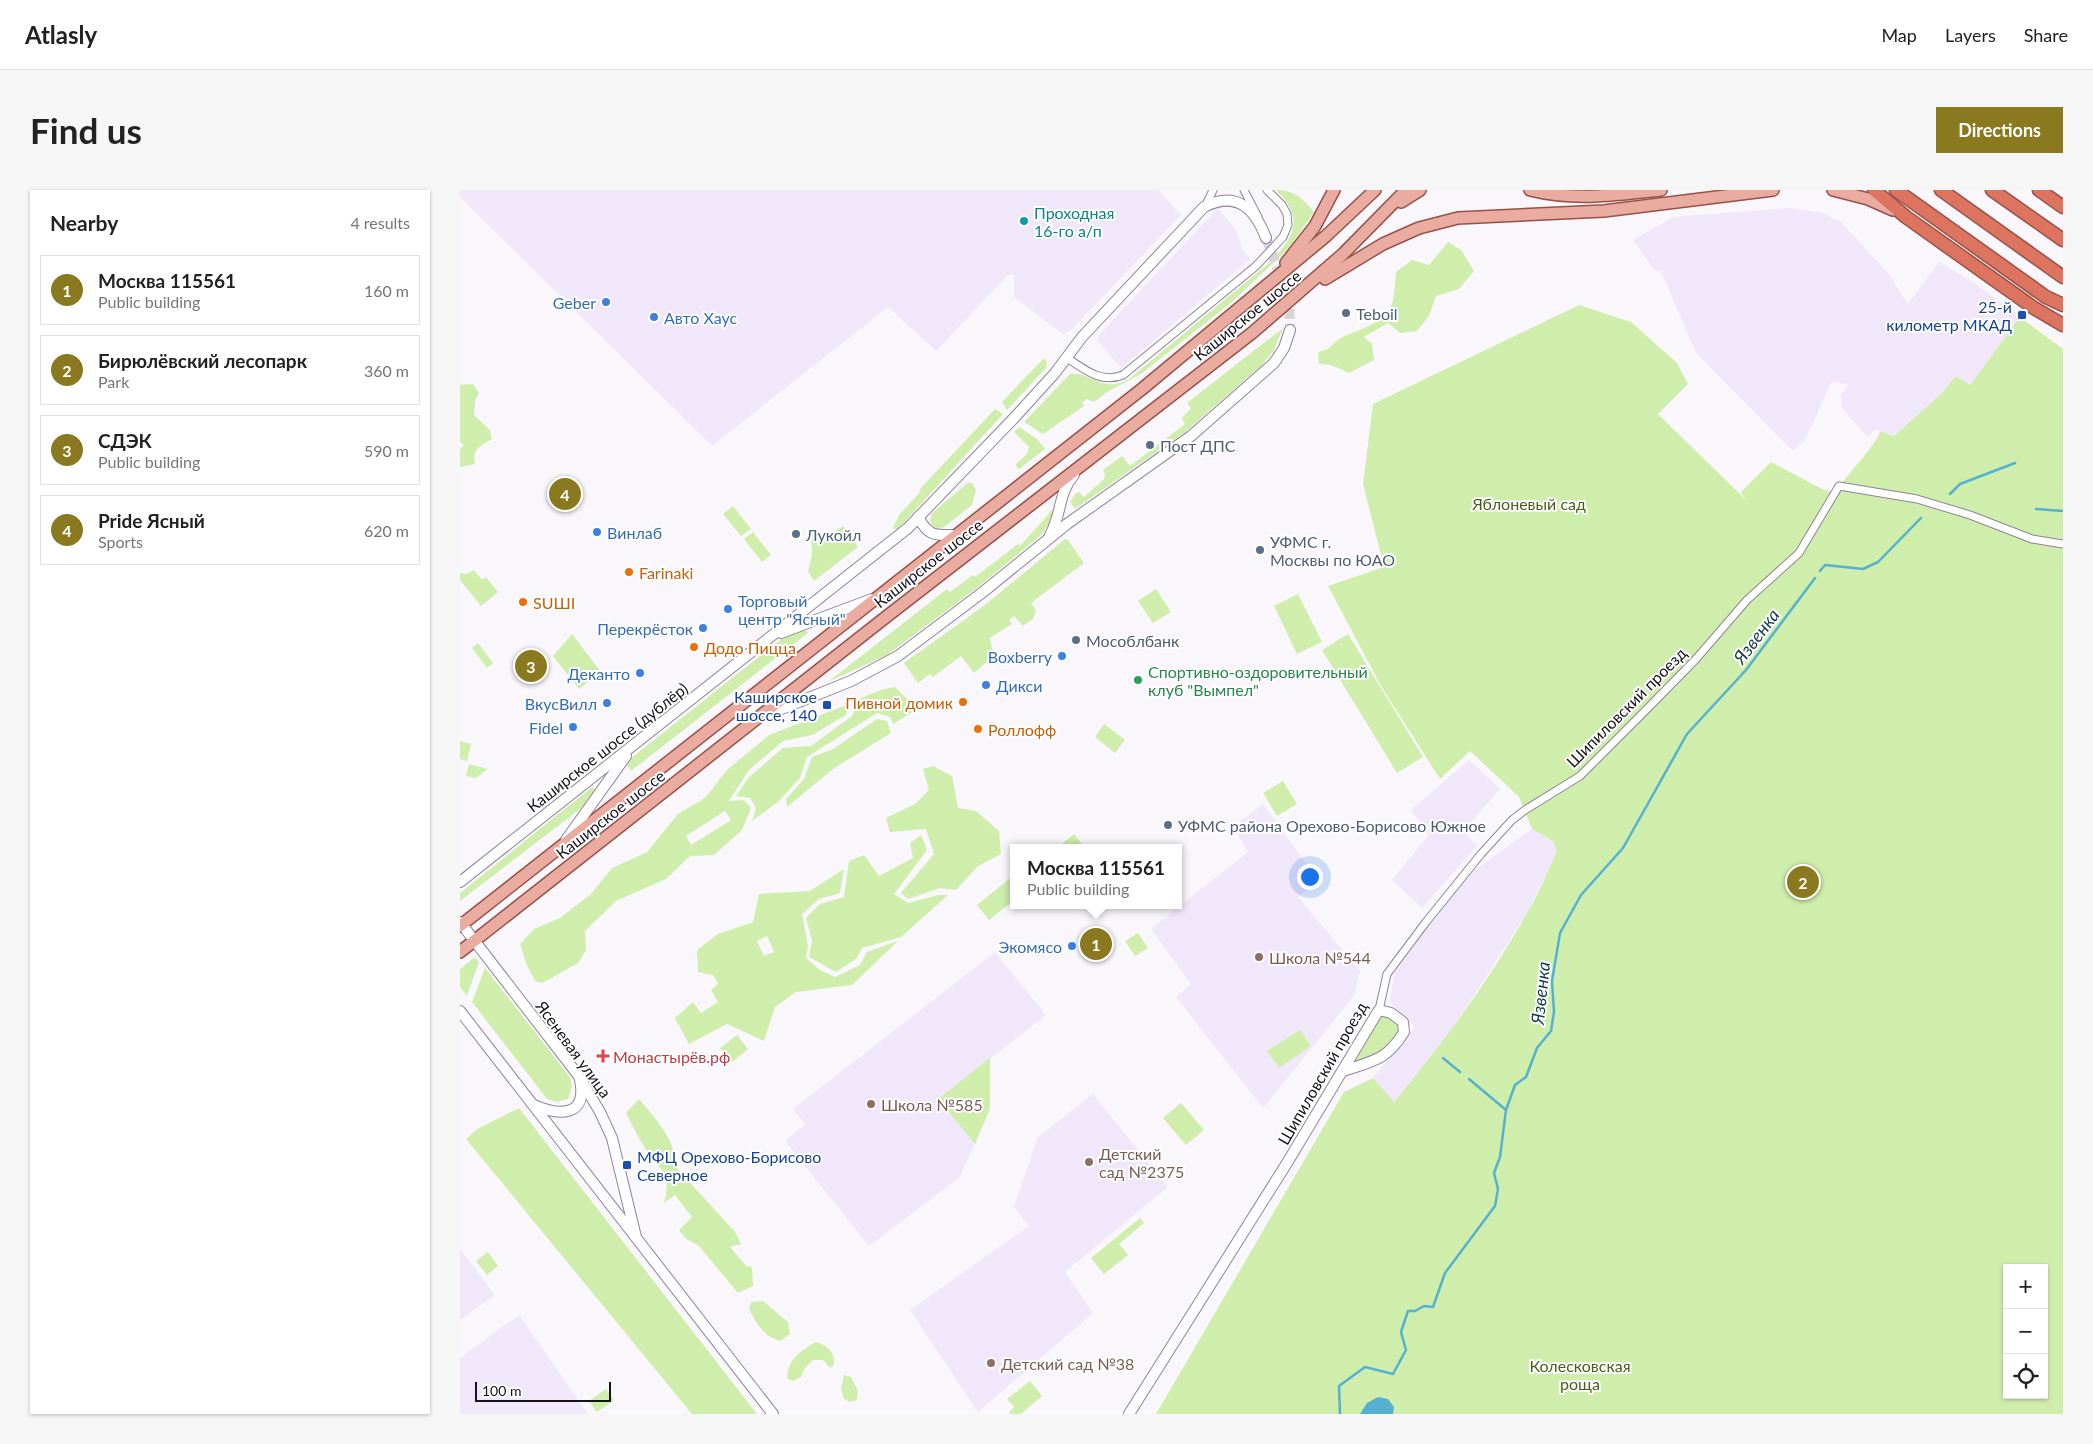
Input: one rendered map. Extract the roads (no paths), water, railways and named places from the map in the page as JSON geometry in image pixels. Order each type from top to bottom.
[{"type":"highway","points":[[1874,190],[1906,217],[2034,308],[2063,325]]},
{"type":"highway","points":[[1896,190],[2063,306]]},
{"type":"highway","points":[[1941,190],[2063,277]]},
{"type":"highway","points":[[1992,190],[2063,240]]},
{"type":"highway","points":[[2039,190],[2061,206]]},
{"type":"main road","points":[[1273,280],[1315,226],[1334,190]]},
{"type":"main road","name":"Каширское шоссе","points":[[461,924],[1142,389],[1326,236],[1375,190]]},
{"type":"main road","name":"Каширское шоссе","points":[[460,952],[1085,462],[1166,401],[1292,300],[1343,254],[1406,190]]},
{"type":"main road","points":[[1383,214],[1420,190]]},
{"type":"main road","points":[[1530,190],[1572,197],[1606,196],[1660,190]]},
{"type":"main road","points":[[1292,300],[1382,244],[1420,228],[1445,221],[1487,215],[1604,211],[1773,190]]},
{"type":"main road","points":[[1833,190],[1868,199],[1906,217]]},
{"type":"main road","points":[[1204,207],[1218,199],[1233,198],[1248,205],[1259,217],[1266,238]]},
{"type":"main road","name":"Каширское шоссе (дублёр)","points":[[460,882],[901,534],[1016,416],[1067,358],[1082,337],[1204,207]]},
{"type":"main road","points":[[756,721],[851,681],[898,656],[1043,543],[1191,436],[1266,372],[1279,356],[1290,330]]},
{"type":"main road","points":[[1043,543],[1054,527],[1065,485],[1085,462]]},
{"type":"main road","points":[[918,517],[925,529],[931,534],[956,535]]},
{"type":"main road","points":[[773,636],[878,598]]},
{"type":"main road","points":[[561,846],[634,745]]},
{"type":"main road","name":"Ясеневая улица","points":[[461,924],[578,1075],[600,1112],[612,1138],[637,1240]]},
{"type":"main road","points":[[1343,1071],[1383,1057],[1395,1047],[1404,1032],[1403,1022],[1391,1013],[1379,1010]]},
{"type":"main road","name":"Шипиловский проезд","points":[[1129,1414],[1379,1010]]},
{"type":"main road","name":"Ясеневая улица","points":[[460,1011],[773,1414]]},
{"type":"main road","points":[[533,1105],[556,1113],[565,1113],[573,1110],[581,1094],[578,1075]]},
{"type":"street","points":[[1204,207],[1213,190]]},
{"type":"street","points":[[1244,190],[1259,217]]},
{"type":"street","points":[[1067,358],[1103,378],[1115,378],[1126,374],[1264,258],[1283,237],[1288,225],[1284,207],[1267,190]]},
{"type":"street","name":"Шипиловский проезд","points":[[1379,1010],[1387,974],[1426,922],[1482,854],[1512,820],[1580,776],[1642,715],[1696,659],[1747,600],[1798,552],[1839,486],[1917,499],[1970,515],[2032,539],[2063,544]]},
{"type":"water","points":[[1378,1397],[1388,1399],[1394,1407],[1393,1414],[1360,1414],[1367,1403]]},
{"type":"waterway","points":[[1950,494],[1960,484],[2015,463]]},
{"type":"waterway","name":"Язвенка","points":[[2036,509],[2063,511]]},
{"type":"waterway","name":"Язвенка","points":[[1820,571],[1825,565],[1863,569],[1878,562],[1921,518]]},
{"type":"waterway","name":"Язвенка","points":[[1340,1414],[1339,1386],[1365,1367],[1393,1374],[1406,1350],[1401,1332],[1408,1311],[1415,1311],[1424,1306],[1433,1307],[1445,1273],[1495,1206],[1498,1189],[1494,1173],[1500,1157],[1506,1110],[1515,1085],[1526,1077],[1537,1048],[1551,1031],[1554,1012],[1552,981],[1560,933],[1581,895],[1623,848],[1687,734],[1746,670],[1815,578]]},
{"type":"waterway","points":[[1443,1058],[1460,1072]]},
{"type":"waterway","points":[[1469,1079],[1506,1110]]},
{"type":"tunnel","points":[[1266,238],[1289,299],[1290,330]]},
{"type":"place","name":"Проходная 16-го а/п","points":[[1024,221]]},
{"type":"place","name":"Geber","points":[[606,302]]},
{"type":"place","name":"Teboil","points":[[1346,313]]},
{"type":"place","name":"25-й километр МКАД","points":[[2022,315]]},
{"type":"place","name":"Авто Хаус","points":[[654,317]]},
{"type":"place","name":"Пост ДПС","points":[[1150,445]]},
{"type":"place","name":"Pride Ясный","points":[[565,494]]},
{"type":"place","name":"Винлаб","points":[[597,532]]},
{"type":"place","name":"Лукойл","points":[[796,534]]},
{"type":"place","name":"УФМС г. Москвы по ЮАО","points":[[1260,550]]},
{"type":"place","name":"Farinaki","points":[[629,572]]},
{"type":"place","name":"SUШI","points":[[523,602]]},
{"type":"place","name":"Торговый центр \"Ясный\"","points":[[728,609]]},
{"type":"place","name":"Перекрёсток","points":[[703,628]]},
{"type":"place","name":"Мособлбанк","points":[[1076,640]]},
{"type":"place","name":"Додо Пицца","points":[[694,647]]},
{"type":"place","name":"Boxberry","points":[[1062,656]]},
{"type":"place","name":"СДЭК","points":[[531,666]]},
{"type":"place","name":"Деканто","points":[[640,673]]},
{"type":"place","name":"Спортивно-оздоровительный клуб \"Вымпел\"","points":[[1138,680]]},
{"type":"place","name":"Дикси","points":[[986,685]]},
{"type":"place","name":"Пивной домик","points":[[963,702]]},
{"type":"place","name":"ВкусВилл","points":[[607,703]]},
{"type":"place","name":"Каширское шоссе, 140","points":[[827,705]]},
{"type":"place","name":"Fidel","points":[[573,727]]},
{"type":"place","name":"Роллофф","points":[[978,729]]},
{"type":"place","name":"УФМС района Орехово-Борисово Южное","points":[[1168,825]]},
{"type":"place","name":"Бирюлёвский лесопарк","points":[[1803,882]]},
{"type":"place","name":"Москва 115561","points":[[1096,944]]},
{"type":"place","name":"Экомясо","points":[[1072,946]]},
{"type":"place","name":"Школа №544","points":[[1259,957]]},
{"type":"place","name":"Монастырёв.рф","points":[[603,1056]]},
{"type":"place","name":"Школа №585","points":[[871,1104]]},
{"type":"place","name":"Детский сад №2375","points":[[1089,1162]]},
{"type":"place","name":"МФЦ Орехово-Борисово Северное","points":[[627,1165]]},
{"type":"place","name":"Детский сад №38","points":[[991,1363]]},
{"type":"park label","name":"Яблоневый сад","points":[[1529,503]]},
{"type":"park label","name":"Колесковская роща","points":[[1580,1374]]}]
